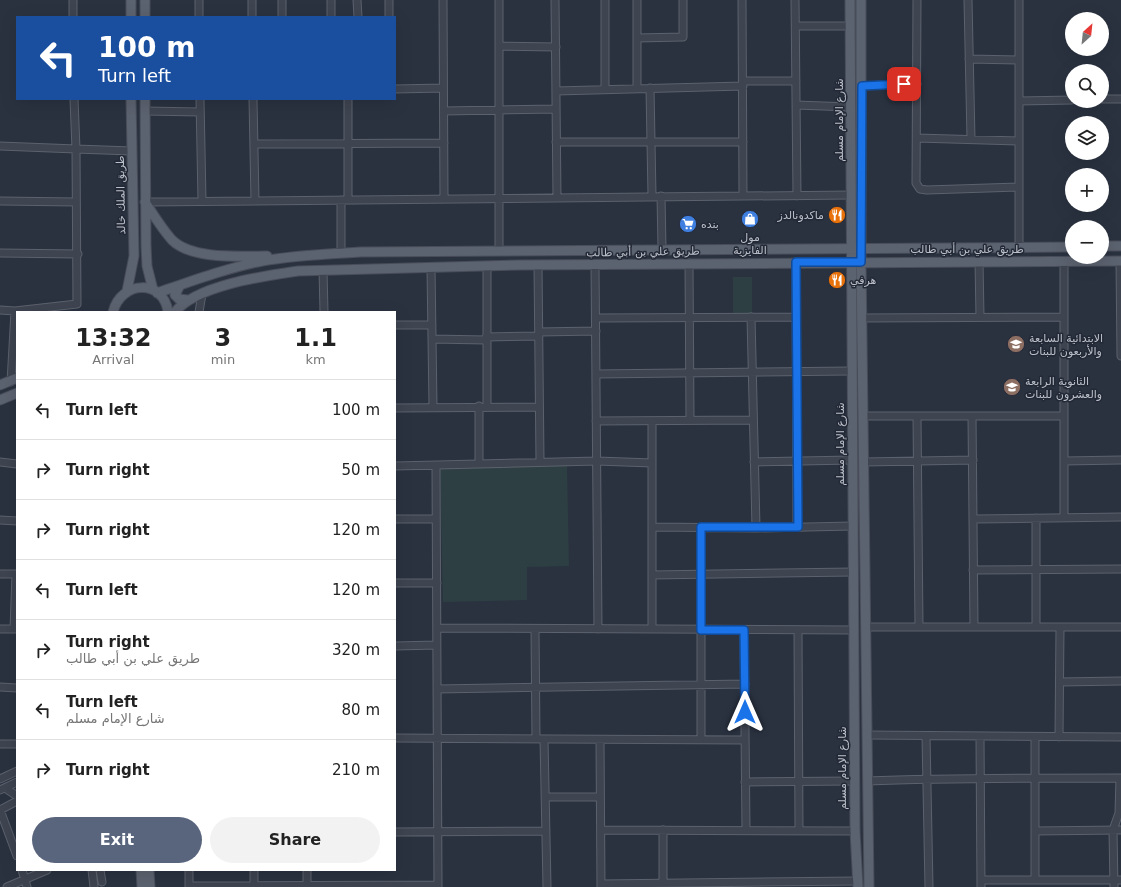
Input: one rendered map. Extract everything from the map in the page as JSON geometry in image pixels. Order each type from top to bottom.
[{"type":"main road","points":[[131,0],[131,16]]},
{"type":"main road","points":[[145,0],[145,16]]},
{"type":"main road","name":"شارع الإمام مسلم","points":[[850,0],[851,195],[856,249]]},
{"type":"main road","name":"شارع الإمام مسلم","points":[[858,884],[855,831],[851,371],[862,86],[861,0]]},
{"type":"main road","name":"طريق الملك خالد","points":[[127,291],[133,265],[131,100]]},
{"type":"main road","points":[[145,100],[145,202],[147,266],[155,292]]},
{"type":"main road","points":[[145,202],[173,240],[184,248],[219,256],[293,257]]},
{"type":"main road","name":"طريق علي بن أبي طالب","points":[[155,292],[262,261],[341,253],[1065,246]]},
{"type":"main road","points":[[1109,246],[1121,246]]},
{"type":"main road","name":"طريق علي بن أبي طالب","points":[[176,311],[188,300],[202,294],[264,276],[323,270],[595,264],[1121,260]]},
{"type":"main road","name":"شارع الإمام مسلم","points":[[856,262],[862,318],[869,887]]},
{"type":"main road","points":[[133,265],[136,271],[140,273],[144,273],[147,266]]},
{"type":"main road","points":[[180,285],[175,295],[179,299],[188,300]]},
{"type":"main road","points":[[113,311],[120,296],[127,291],[136,288],[155,292],[164,300],[168,311]]},
{"type":"main road","points":[[0,385],[14,380]]},
{"type":"main road","points":[[0,400],[16,393]]},
{"type":"main road","points":[[141,871],[142,887]]},
{"type":"main road","points":[[149,871],[150,887]]},
{"type":"street","points":[[73,0],[73,16]]},
{"type":"street","points":[[199,0],[199,16]]},
{"type":"street","points":[[252,0],[252,16]]},
{"type":"street","points":[[282,0],[282,16]]},
{"type":"street","points":[[331,0],[331,16]]},
{"type":"street","points":[[357,0],[358,16]]},
{"type":"street","points":[[389,0],[389,16]]},
{"type":"street","points":[[443,0],[444,198]]},
{"type":"street","points":[[499,0],[499,251]]},
{"type":"street","points":[[555,0],[557,198]]},
{"type":"street","points":[[605,0],[605,89]]},
{"type":"street","points":[[637,0],[637,89]]},
{"type":"street","points":[[637,38],[683,37],[683,0]]},
{"type":"street","points":[[742,0],[744,196]]},
{"type":"street","points":[[796,0],[797,196]]},
{"type":"street","points":[[917,0],[916,183],[920,189],[1019,187]]},
{"type":"street","points":[[968,0],[971,139]]},
{"type":"street","points":[[1019,0],[1019,247]]},
{"type":"street","points":[[796,26],[850,26]]},
{"type":"street","points":[[499,46],[556,47]]},
{"type":"street","points":[[969,59],[1018,60]]},
{"type":"street","points":[[556,91],[637,89],[796,81]]},
{"type":"street","points":[[862,86],[917,84]]},
{"type":"street","points":[[396,89],[443,88]]},
{"type":"street","points":[[650,88],[652,196]]},
{"type":"street","points":[[1109,99],[1121,99]]},
{"type":"street","points":[[0,310],[15,311],[77,304],[78,254],[74,100]]},
{"type":"street","points":[[200,100],[202,201]]},
{"type":"street","points":[[253,100],[255,201]]},
{"type":"street","points":[[341,253],[348,143],[348,100]]},
{"type":"street","points":[[1019,101],[1065,100]]},
{"type":"street","points":[[796,105],[851,107]]},
{"type":"street","points":[[444,111],[556,109]]},
{"type":"street","points":[[145,111],[200,112]]},
{"type":"street","points":[[916,138],[1019,140]]},
{"type":"street","points":[[556,142],[743,142]]},
{"type":"street","points":[[254,144],[444,143]]},
{"type":"street","points":[[0,146],[132,151]]},
{"type":"street","points":[[145,202],[851,195]]},
{"type":"street","points":[[661,196],[662,250]]},
{"type":"street","points":[[0,202],[76,202]]},
{"type":"street","points":[[0,253],[78,254]]},
{"type":"street","points":[[1121,260],[1121,356]]},
{"type":"street","points":[[979,261],[980,317]]},
{"type":"street","points":[[1064,261],[1064,517]]},
{"type":"street","points":[[796,262],[798,527]]},
{"type":"street","points":[[689,263],[691,373],[690,420]]},
{"type":"street","points":[[595,264],[598,629]]},
{"type":"street","points":[[538,265],[540,462]]},
{"type":"street","points":[[487,266],[487,406]]},
{"type":"street","points":[[431,268],[433,407]]},
{"type":"street","points":[[323,270],[324,311]]},
{"type":"street","points":[[199,311],[202,294]]},
{"type":"street","points":[[14,380],[15,311]]},
{"type":"street","points":[[596,318],[796,317]]},
{"type":"street","points":[[862,318],[1064,317]]},
{"type":"street","points":[[751,318],[752,420],[756,528]]},
{"type":"street","points":[[396,325],[432,325]]},
{"type":"street","points":[[432,339],[486,338],[596,331]]},
{"type":"street","points":[[596,374],[851,371]]},
{"type":"street","points":[[396,408],[479,406],[539,407]]},
{"type":"street","points":[[479,406],[479,464]]},
{"type":"street","points":[[864,416],[1064,416]]},
{"type":"street","points":[[917,416],[919,627]]},
{"type":"street","points":[[972,416],[974,627]]},
{"type":"street","points":[[596,421],[752,420]]},
{"type":"street","points":[[652,421],[652,629]]},
{"type":"street","points":[[754,462],[852,460]]},
{"type":"street","points":[[864,462],[973,460]]},
{"type":"street","points":[[1064,461],[1121,460]]},
{"type":"street","points":[[396,466],[597,461],[652,463]]},
{"type":"street","points":[[0,462],[16,464]]},
{"type":"street","points":[[189,871],[189,886],[438,886],[436,466]]},
{"type":"street","points":[[973,519],[1121,517]]},
{"type":"street","points":[[1036,518],[1036,627]]},
{"type":"street","points":[[396,519],[436,519]]},
{"type":"street","points":[[0,520],[16,521]]},
{"type":"street","points":[[652,527],[756,528],[853,526]]},
{"type":"street","points":[[701,527],[701,739]]},
{"type":"street","points":[[973,570],[1121,569]]},
{"type":"street","points":[[652,575],[853,572]]},
{"type":"street","points":[[0,574],[16,574],[16,629],[0,629]]},
{"type":"street","points":[[396,583],[437,583]]},
{"type":"street","points":[[1059,737],[1060,627]]},
{"type":"street","points":[[866,628],[1121,627]]},
{"type":"street","points":[[437,628],[854,630]]},
{"type":"street","points":[[535,629],[536,739]]},
{"type":"street","points":[[744,630],[746,830]]},
{"type":"street","points":[[798,630],[799,830]]},
{"type":"street","points":[[396,646],[437,645]]},
{"type":"street","points":[[1060,682],[1121,681]]},
{"type":"street","points":[[437,689],[700,686],[745,684]]},
{"type":"street","points":[[0,687],[16,688]]},
{"type":"street","points":[[867,735],[1121,737]]},
{"type":"street","points":[[926,736],[928,887]]},
{"type":"street","points":[[867,781],[927,778],[980,780],[1035,778],[1120,778],[1116,882],[1035,880],[981,884],[980,780],[980,737]]},
{"type":"street","points":[[1035,737],[1035,880]]},
{"type":"street","points":[[396,738],[745,740]]},
{"type":"street","points":[[544,740],[547,887]]},
{"type":"street","points":[[600,740],[601,885],[858,884]]},
{"type":"street","points":[[0,744],[16,744]]},
{"type":"street","points":[[0,779],[16,771]]},
{"type":"street","points":[[3,789],[16,782]]},
{"type":"street","points":[[746,782],[855,782]]},
{"type":"street","points":[[3,789],[16,796]]},
{"type":"street","points":[[545,797],[600,797]]},
{"type":"street","points":[[16,802],[0,810],[16,853]]},
{"type":"street","points":[[601,830],[855,831]]},
{"type":"street","points":[[663,830],[663,885]]},
{"type":"street","points":[[1035,831],[1117,830]]},
{"type":"street","points":[[396,832],[546,831]]},
{"type":"street","points":[[22,871],[26,879],[27,887]]},
{"type":"street","points":[[7,887],[44,871]]},
{"type":"street","points":[[92,871],[94,887]]},
{"type":"street","points":[[100,871],[102,882]]},
{"type":"street","points":[[254,871],[254,886]]},
{"type":"street","points":[[307,871],[307,886]]},
{"type":"shaded area","points":[[733,277],[752,277],[752,313],[733,313]]},
{"type":"shaded area","points":[[567,465],[569,566],[527,567],[527,600],[443,602],[440,467]]},
{"type":"place","name":"ماكدونالدز","points":[[837,215]]},
{"type":"place","name":"مول الفايزية","points":[[750,219]]},
{"type":"place","name":"بنده","points":[[688,224]]},
{"type":"place","name":"هرفي","points":[[837,280]]},
{"type":"place","name":"الابتدائية السابعة والأربعون للبنات","points":[[1016,344]]},
{"type":"place","name":"الثانوية الرابعة والعشرون للبنات","points":[[1012,387]]},
{"type":"route","points":[[745,712],[744,630],[701,630],[701,527],[798,527],[796,262],[861,262],[862,86],[904,84]]}]
